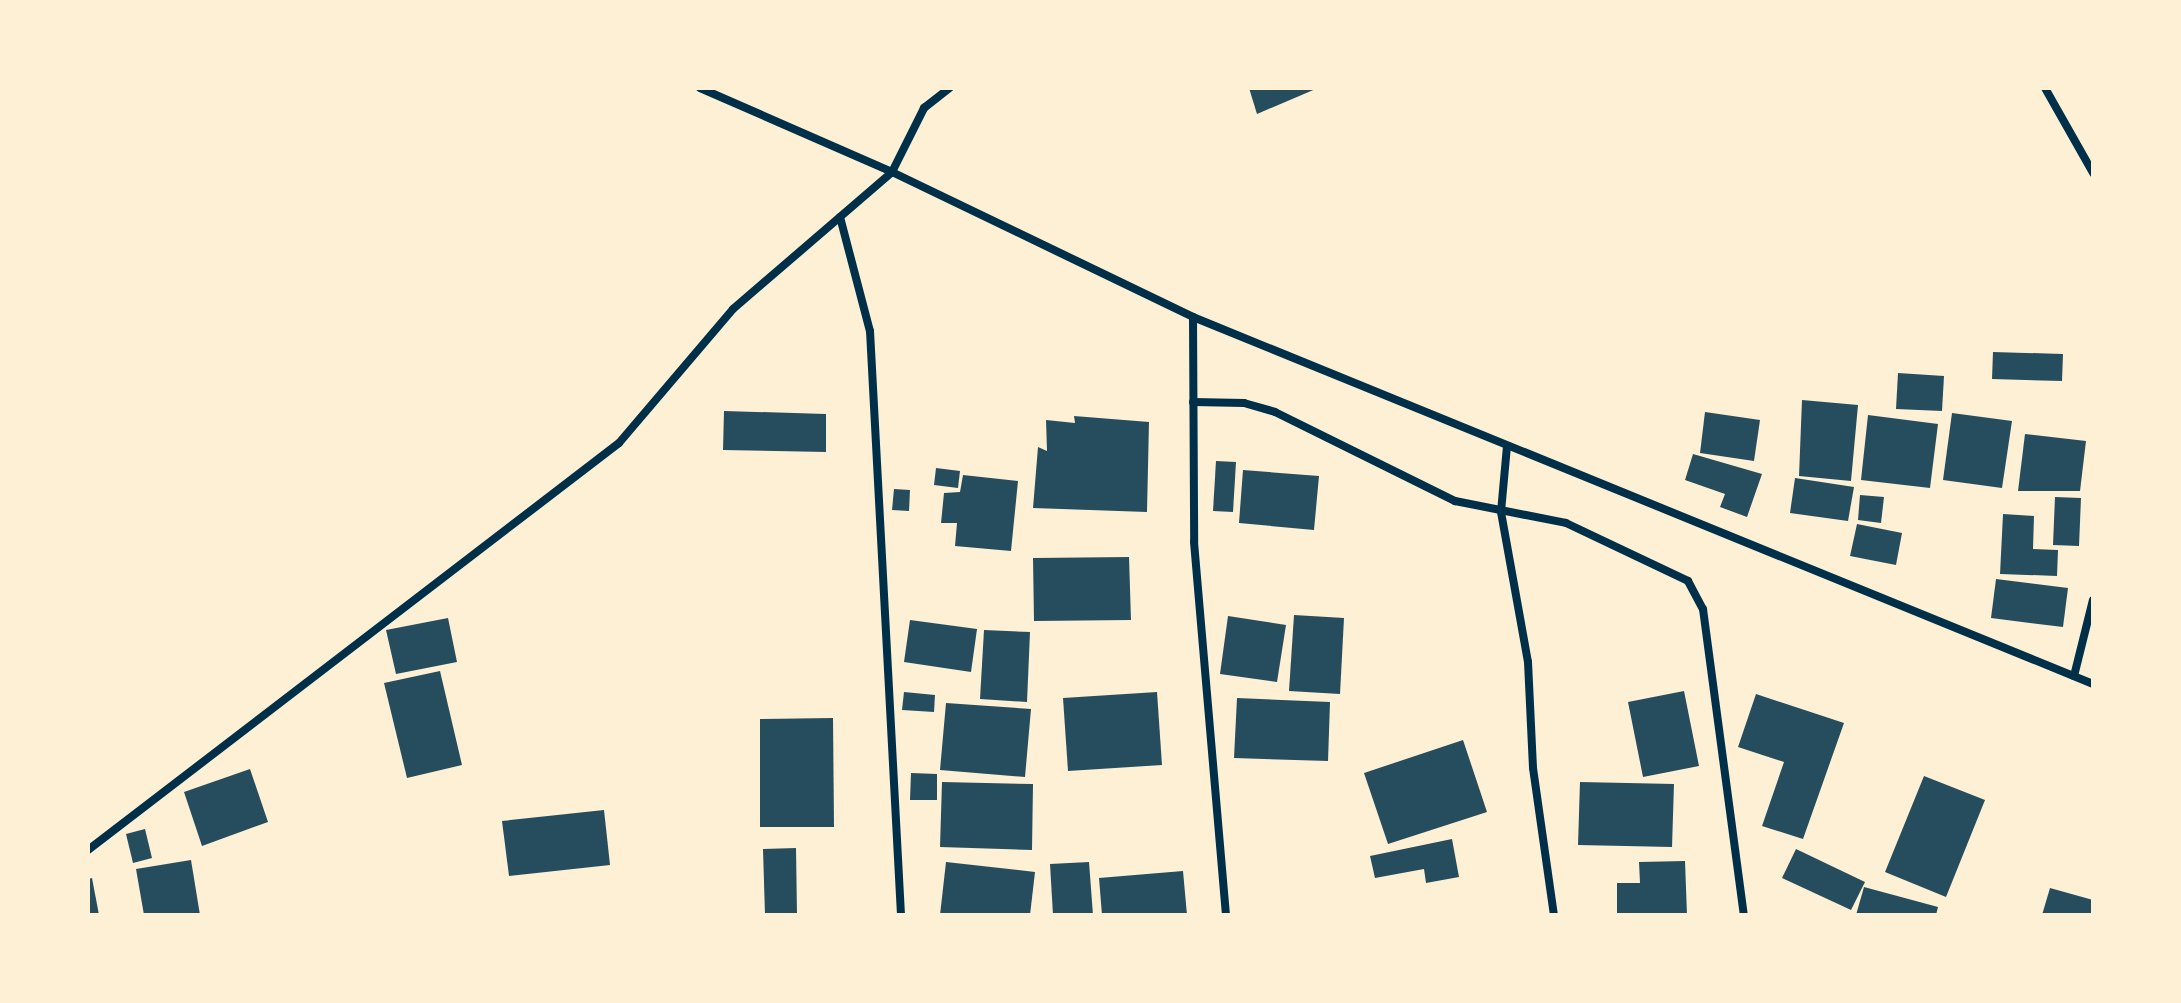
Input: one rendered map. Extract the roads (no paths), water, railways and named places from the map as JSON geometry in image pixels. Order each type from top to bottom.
[{"type":"street","points":[[700,88],[892,172],[1193,317],[2093,684]]},
{"type":"street","points":[[88,850],[619,443],[733,309],[892,172],[924,108],[950,88]]},
{"type":"street","points":[[2045,88],[2093,173]]},
{"type":"street","points":[[840,217],[870,331],[901,915]]},
{"type":"street","points":[[1193,317],[1194,542],[1226,915]]},
{"type":"street","points":[[1193,402],[1244,403],[1275,412],[1455,501],[1566,523],[1688,581],[1703,609],[1744,915]]},
{"type":"street","points":[[1507,446],[1501,512],[1528,662],[1533,768],[1554,915]]},
{"type":"street","points":[[2074,676],[2093,600]]}]
